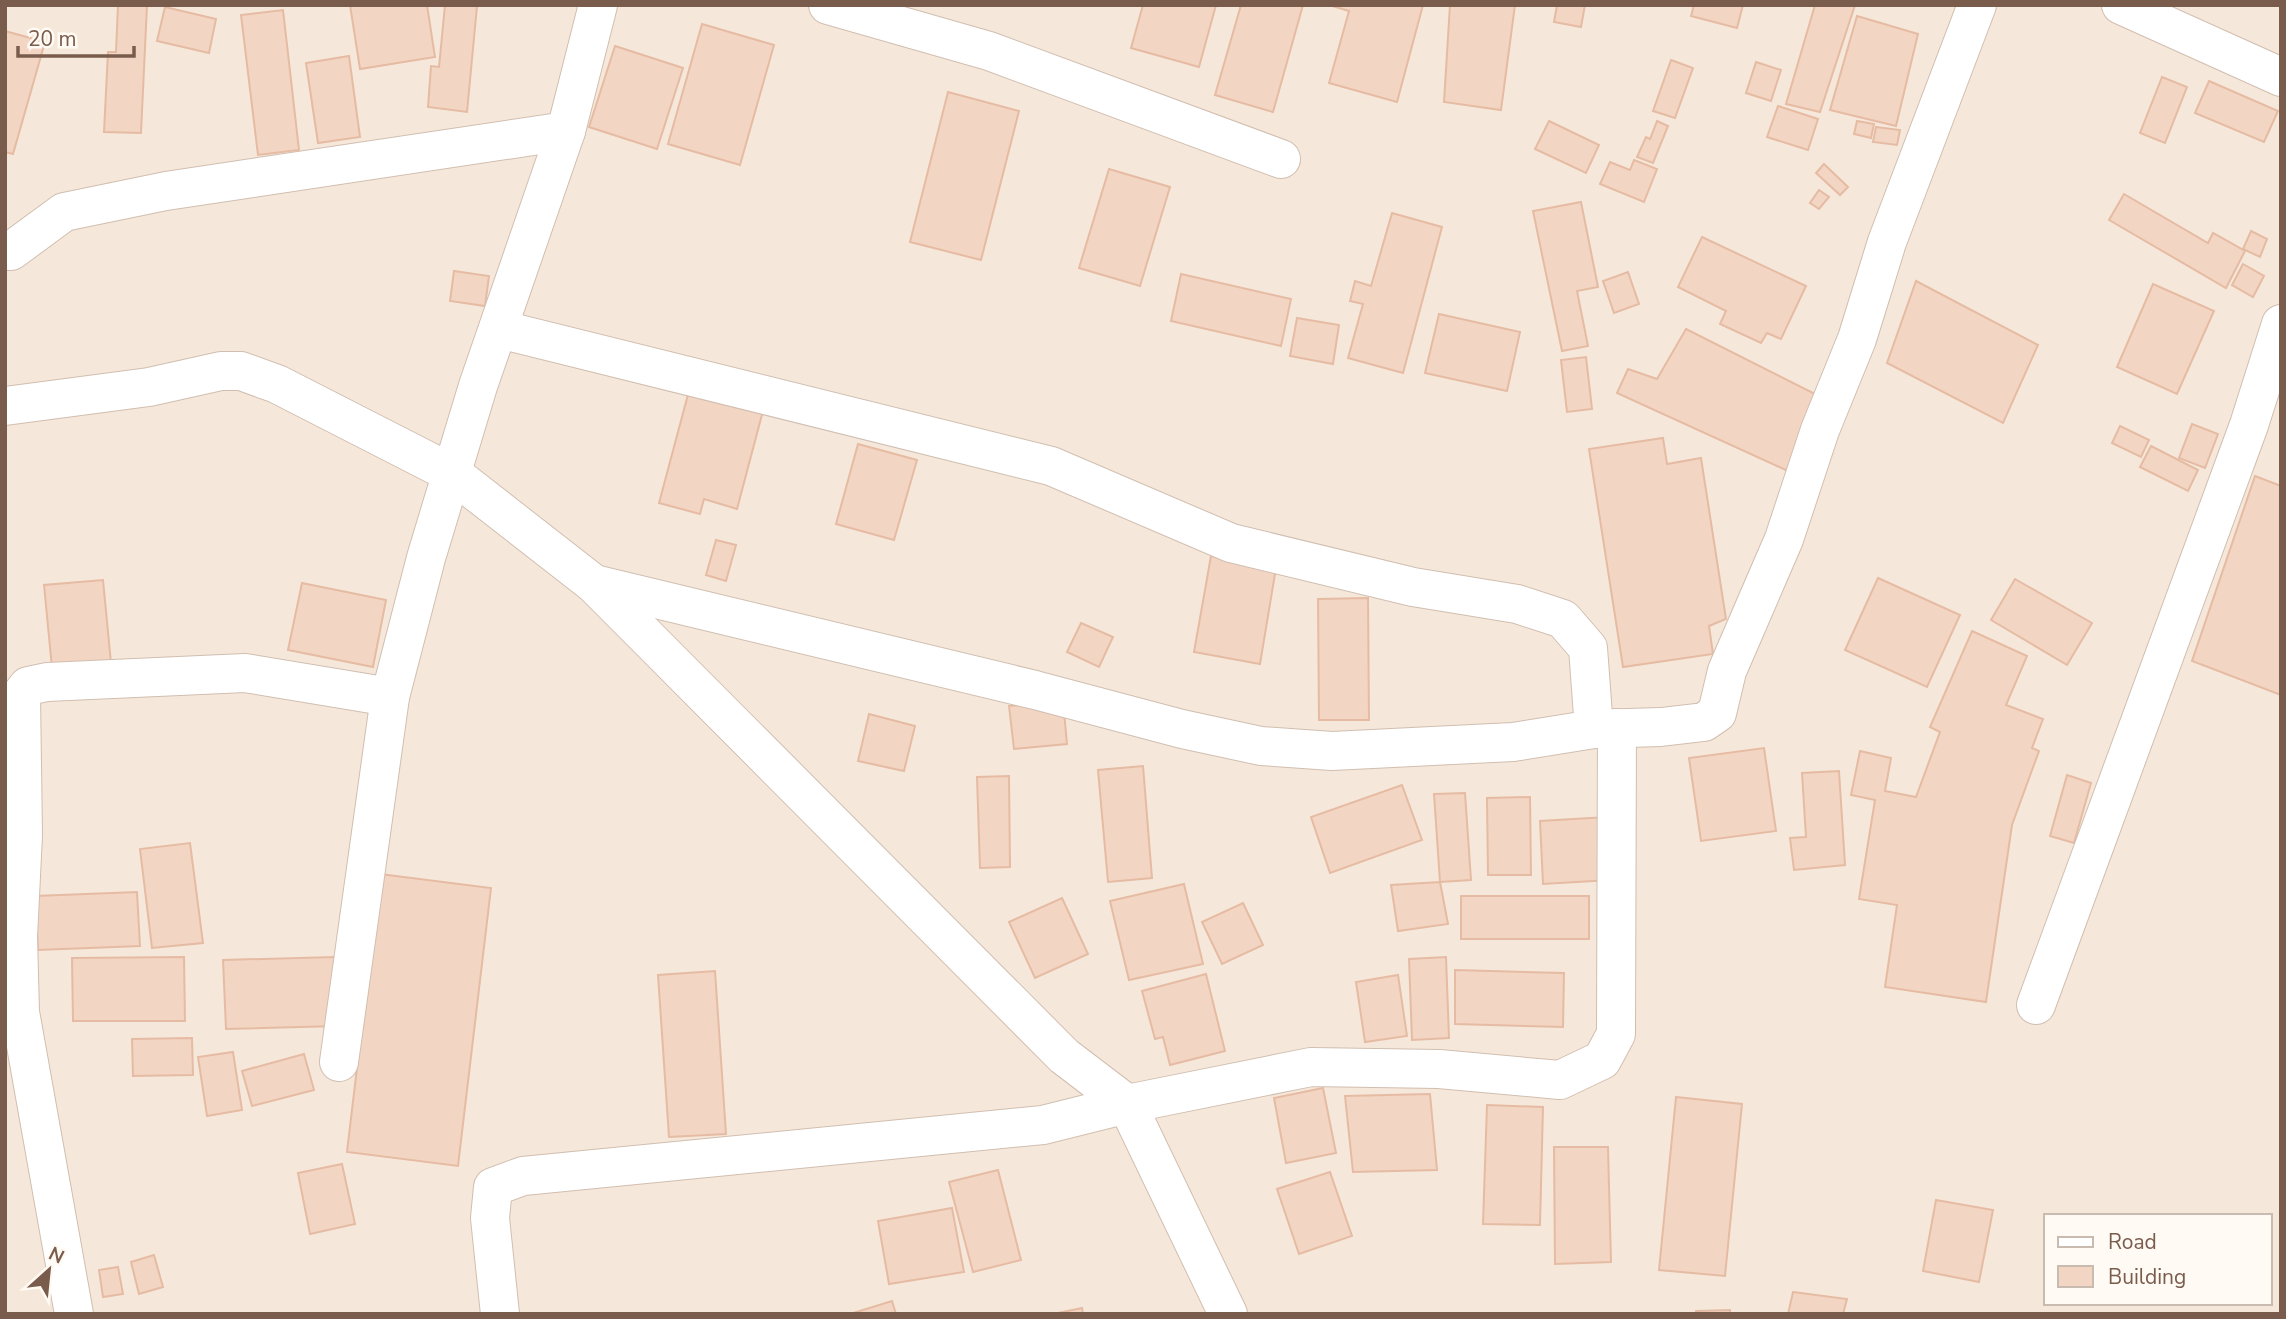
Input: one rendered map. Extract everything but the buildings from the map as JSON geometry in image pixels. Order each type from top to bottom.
[{"type":"street","points":[[339,1062],[390,696],[426,558],[478,386],[566,131],[598,5]]},
{"type":"street","points":[[828,5],[989,51],[1281,159]]},
{"type":"street","points":[[594,584],[1022,687],[1182,729],[1261,746],[1332,751],[1513,742],[1606,729],[1703,722],[1717,713],[1727,671],[1784,538],[1820,430],[1857,339],[1892,229],[1977,5]]},
{"type":"street","points":[[2121,5],[2281,77]]},
{"type":"street","points":[[5,251],[11,251],[64,212],[166,191],[566,131]]},
{"type":"street","points":[[2036,1005],[2249,425],[2281,324]]},
{"type":"street","points":[[499,329],[1051,466],[1231,543],[1413,587],[1517,604],[1563,619],[1588,648],[1606,729],[1616,1034],[1602,1060],[1580,1073],[1560,1080],[1439,1069],[1311,1068],[1127,1104],[1043,1125],[523,1176],[493,1187],[491,1218],[500,1314]]},
{"type":"street","points":[[5,406],[149,387],[221,371],[241,371],[277,384],[453,474],[594,584],[1063,1056],[1127,1104],[1228,1314]]},
{"type":"street","points":[[74,1314],[20,1012],[18,936],[23,835],[21,695],[28,686],[47,682],[245,673],[390,696]]},
{"type":"shaded area","points":[[5,5],[2281,5],[2281,1314],[5,1314]]}]
